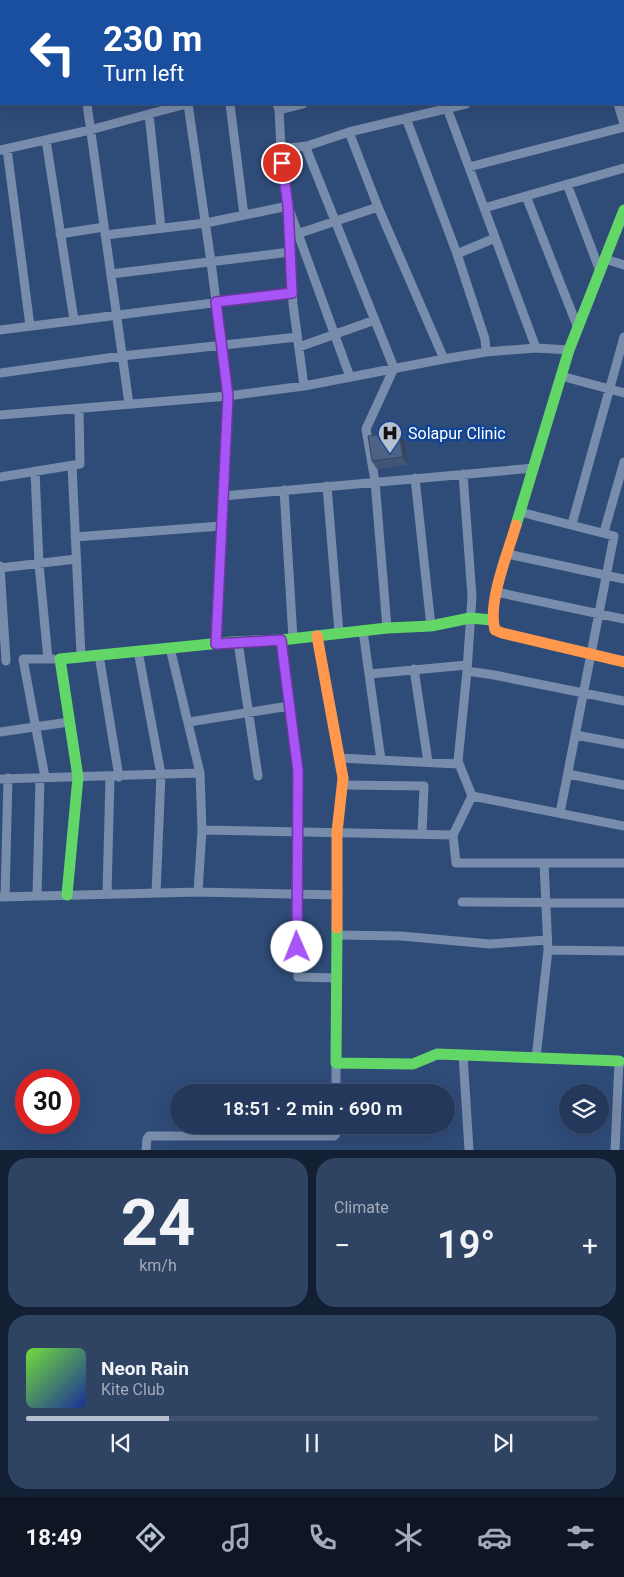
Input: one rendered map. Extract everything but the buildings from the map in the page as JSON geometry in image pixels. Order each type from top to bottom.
[{"type":"street","points":[[87,105],[129,404]]},
{"type":"street","points":[[30,326],[3,150],[90,130],[182,105]]},
{"type":"street","points":[[186,105],[206,223],[228,396],[216,644]]},
{"type":"street","points":[[230,105],[244,215]]},
{"type":"street","points":[[295,105],[278,107],[288,206],[292,293],[304,386]]},
{"type":"street","points":[[469,167],[624,126],[618,105]]},
{"type":"street","points":[[281,149],[307,146],[349,132],[450,107],[469,167],[536,348]]},
{"type":"street","points":[[149,114],[161,228]]},
{"type":"street","points":[[406,118],[457,254],[485,339],[486,352]]},
{"type":"street","points":[[349,132],[378,207],[444,359]]},
{"type":"street","points":[[46,140],[74,320]]},
{"type":"street","points":[[307,146],[307,151],[394,368],[366,429],[375,481],[387,628]]},
{"type":"street","points":[[484,208],[624,168]]},
{"type":"street","points":[[567,184],[600,271]]},
{"type":"street","points":[[526,196],[578,328]]},
{"type":"street","points":[[60,234],[161,228],[206,223],[288,206]]},
{"type":"street","points":[[288,206],[350,377]]},
{"type":"street","points":[[297,234],[378,207]]},
{"type":"street","points":[[624,210],[620,233],[605,259],[569,350],[496,592],[492,620],[494,630],[502,633],[624,662]]},
{"type":"street","points":[[457,254],[495,238]]},
{"type":"street","points":[[111,274],[290,252]]},
{"type":"street","points":[[605,259],[624,265]]},
{"type":"street","points":[[0,330],[292,293]]},
{"type":"street","points":[[299,347],[375,320]]},
{"type":"street","points":[[0,373],[122,356],[297,336]]},
{"type":"street","points":[[572,524],[624,338]]},
{"type":"street","points":[[0,415],[228,396],[304,386],[486,352],[536,348],[569,350]]},
{"type":"street","points":[[561,376],[624,393]]},
{"type":"street","points":[[0,477],[80,464],[79,409]]},
{"type":"street","points":[[604,532],[624,462]]},
{"type":"street","points":[[72,465],[81,656]]},
{"type":"street","points":[[223,496],[534,468]]},
{"type":"street","points":[[35,471],[39,564],[54,659],[69,722],[78,776],[67,895]]},
{"type":"street","points":[[464,474],[472,580],[467,668],[458,764],[472,796],[454,835],[456,862],[624,863]]},
{"type":"street","points":[[415,478],[431,626]]},
{"type":"street","points":[[327,486],[339,633]]},
{"type":"street","points":[[284,490],[293,638]]},
{"type":"street","points":[[520,512],[619,537],[606,576],[560,813]]},
{"type":"street","points":[[75,537],[222,526]]},
{"type":"street","points":[[507,554],[624,579]]},
{"type":"street","points":[[76,559],[0,567],[3,661],[54,659],[238,642],[281,640],[387,628],[431,626],[470,618],[492,620]]},
{"type":"street","points":[[496,592],[624,619]]},
{"type":"street","points":[[363,631],[382,760]]},
{"type":"street","points":[[317,636],[343,778],[337,832],[338,894],[336,935],[338,978],[336,1084]]},
{"type":"street","points":[[281,640],[298,771],[296,894],[298,977],[338,978]]},
{"type":"street","points":[[238,642],[258,776]]},
{"type":"street","points":[[170,648],[200,774],[202,830],[198,892]]},
{"type":"street","points":[[138,651],[161,774],[156,893]]},
{"type":"street","points":[[99,655],[115,777],[107,894]]},
{"type":"street","points":[[23,659],[36,728],[42,778],[37,896]]},
{"type":"street","points":[[370,674],[467,668],[624,701]]},
{"type":"street","points":[[414,670],[428,762]]},
{"type":"street","points":[[189,722],[289,706]]},
{"type":"street","points":[[0,732],[69,722]]},
{"type":"street","points":[[576,735],[624,744]]},
{"type":"street","points":[[339,758],[458,764]]},
{"type":"street","points":[[200,774],[4,778],[2,897],[198,892],[338,894]]},
{"type":"street","points":[[568,774],[624,785]]},
{"type":"street","points":[[342,785],[424,786],[422,834]]},
{"type":"street","points":[[472,796],[624,826]]},
{"type":"street","points":[[202,830],[454,835]]},
{"type":"street","points":[[536,1058],[548,950],[544,863]]},
{"type":"street","points":[[462,902],[624,903]]},
{"type":"street","points":[[336,935],[401,936],[490,944],[547,940]]},
{"type":"street","points":[[548,950],[624,950]]},
{"type":"street","points":[[336,1063],[413,1064],[437,1054],[622,1062],[620,1115],[615,1150]]},
{"type":"street","points":[[463,1055],[469,1150]]},
{"type":"street","points":[[146,1150],[149,1136],[334,1136],[336,1134]]},
{"type":"traffic: fast","points":[[516,525],[569,350],[624,210]]},
{"type":"traffic: fast","points":[[67,895],[78,777],[60,659],[231,642],[281,640],[387,628],[431,626],[470,618],[492,620]]},
{"type":"traffic: fast","points":[[337,928],[336,1063],[413,1064],[437,1054],[619,1061]]},
{"type":"traffic: slow","points":[[516,525],[496,592],[493,619],[495,630],[624,662]]},
{"type":"traffic: slow","points":[[317,636],[343,778],[337,832],[337,928]]},
{"type":"place","name":"Solapur Clinic","points":[[390,454]]},
{"type":"route","points":[[282,163],[288,206],[292,293],[216,302],[228,396],[216,644],[281,640],[298,771],[297,947]]}]
